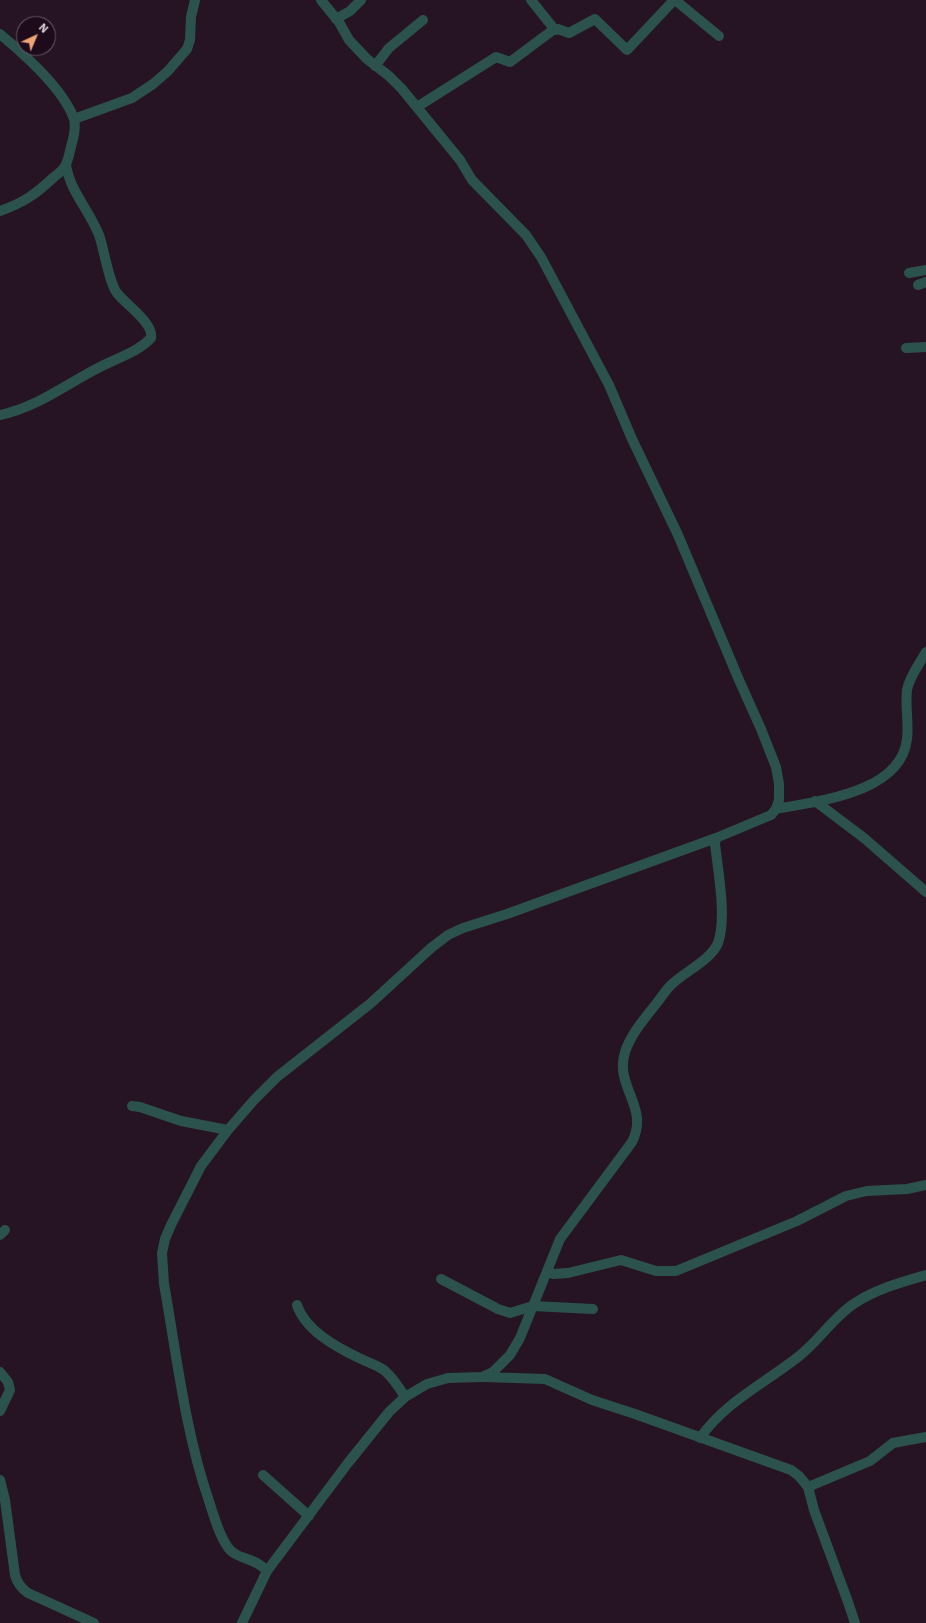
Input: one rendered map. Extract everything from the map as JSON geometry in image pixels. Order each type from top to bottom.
[{"type":"street","points":[[74,119],[132,98],[153,84],[168,70],[187,49],[190,35],[191,17],[196,0]]},
{"type":"street","points":[[267,1571],[259,1563],[239,1556],[229,1550],[216,1522],[200,1472],[185,1412],[162,1265],[166,1239],[194,1178],[209,1154],[254,1100],[277,1077],[372,1004],[431,948],[448,936],[462,928],[507,914],[716,838],[766,818],[776,809],[779,800],[779,784],[776,768],[762,729],[739,680],[678,535],[632,439],[606,379],[535,246],[517,225],[472,180],[460,160],[417,107],[389,76],[358,51],[321,0]]},
{"type":"street","points":[[336,19],[350,11],[361,0]]},
{"type":"street","points":[[531,0],[555,30],[569,34],[595,19],[626,50],[674,0],[719,36]]},
{"type":"street","points":[[375,66],[389,48],[423,20]]},
{"type":"street","points":[[417,107],[496,57],[510,62],[555,30]]},
{"type":"street","points":[[0,34],[58,91],[74,119],[75,127],[66,165],[69,181],[98,233],[115,291],[150,329],[151,338],[142,346],[99,368],[34,405],[0,415]]},
{"type":"street","points":[[0,211],[38,193],[66,165]]},
{"type":"street","points":[[909,273],[926,270]]},
{"type":"street","points":[[906,348],[926,348]]},
{"type":"street","points":[[776,809],[848,795],[870,785],[885,775],[902,758],[907,738],[907,688],[926,652]]},
{"type":"street","points":[[815,802],[864,838],[926,892]]},
{"type":"street","points":[[482,1377],[493,1372],[510,1355],[520,1338],[548,1271],[556,1246],[564,1233],[632,1142],[636,1133],[638,1124],[637,1113],[626,1085],[623,1061],[625,1052],[635,1031],[670,986],[687,971],[706,958],[717,944],[721,931],[721,915],[715,844],[716,838]]},
{"type":"street","points":[[132,1106],[140,1107],[181,1120],[228,1130]]},
{"type":"street","points":[[548,1271],[553,1274],[568,1273],[621,1260],[656,1271],[676,1271],[797,1221],[846,1196],[867,1191],[907,1189],[926,1185]]},
{"type":"street","points":[[700,1438],[714,1420],[726,1409],[798,1357],[845,1310],[856,1302],[879,1291],[926,1276]]},
{"type":"street","points":[[441,1279],[504,1312],[516,1312],[533,1306],[593,1309]]},
{"type":"street","points":[[296,1305],[303,1319],[318,1333],[345,1352],[384,1371],[393,1379],[405,1396]]},
{"type":"street","points":[[0,1372],[8,1382],[10,1390],[0,1411]]},
{"type":"street","points":[[242,1623],[267,1571],[378,1424],[405,1396],[427,1384],[441,1379],[482,1377],[545,1379],[592,1400],[784,1466],[799,1476],[808,1487],[814,1510],[855,1623]]},
{"type":"street","points":[[808,1487],[870,1461],[893,1443],[926,1437]]},
{"type":"street","points":[[263,1475],[309,1516]]},
{"type":"street","points":[[0,1480],[5,1500],[14,1575],[17,1582],[22,1589],[28,1593],[94,1623]]}]
